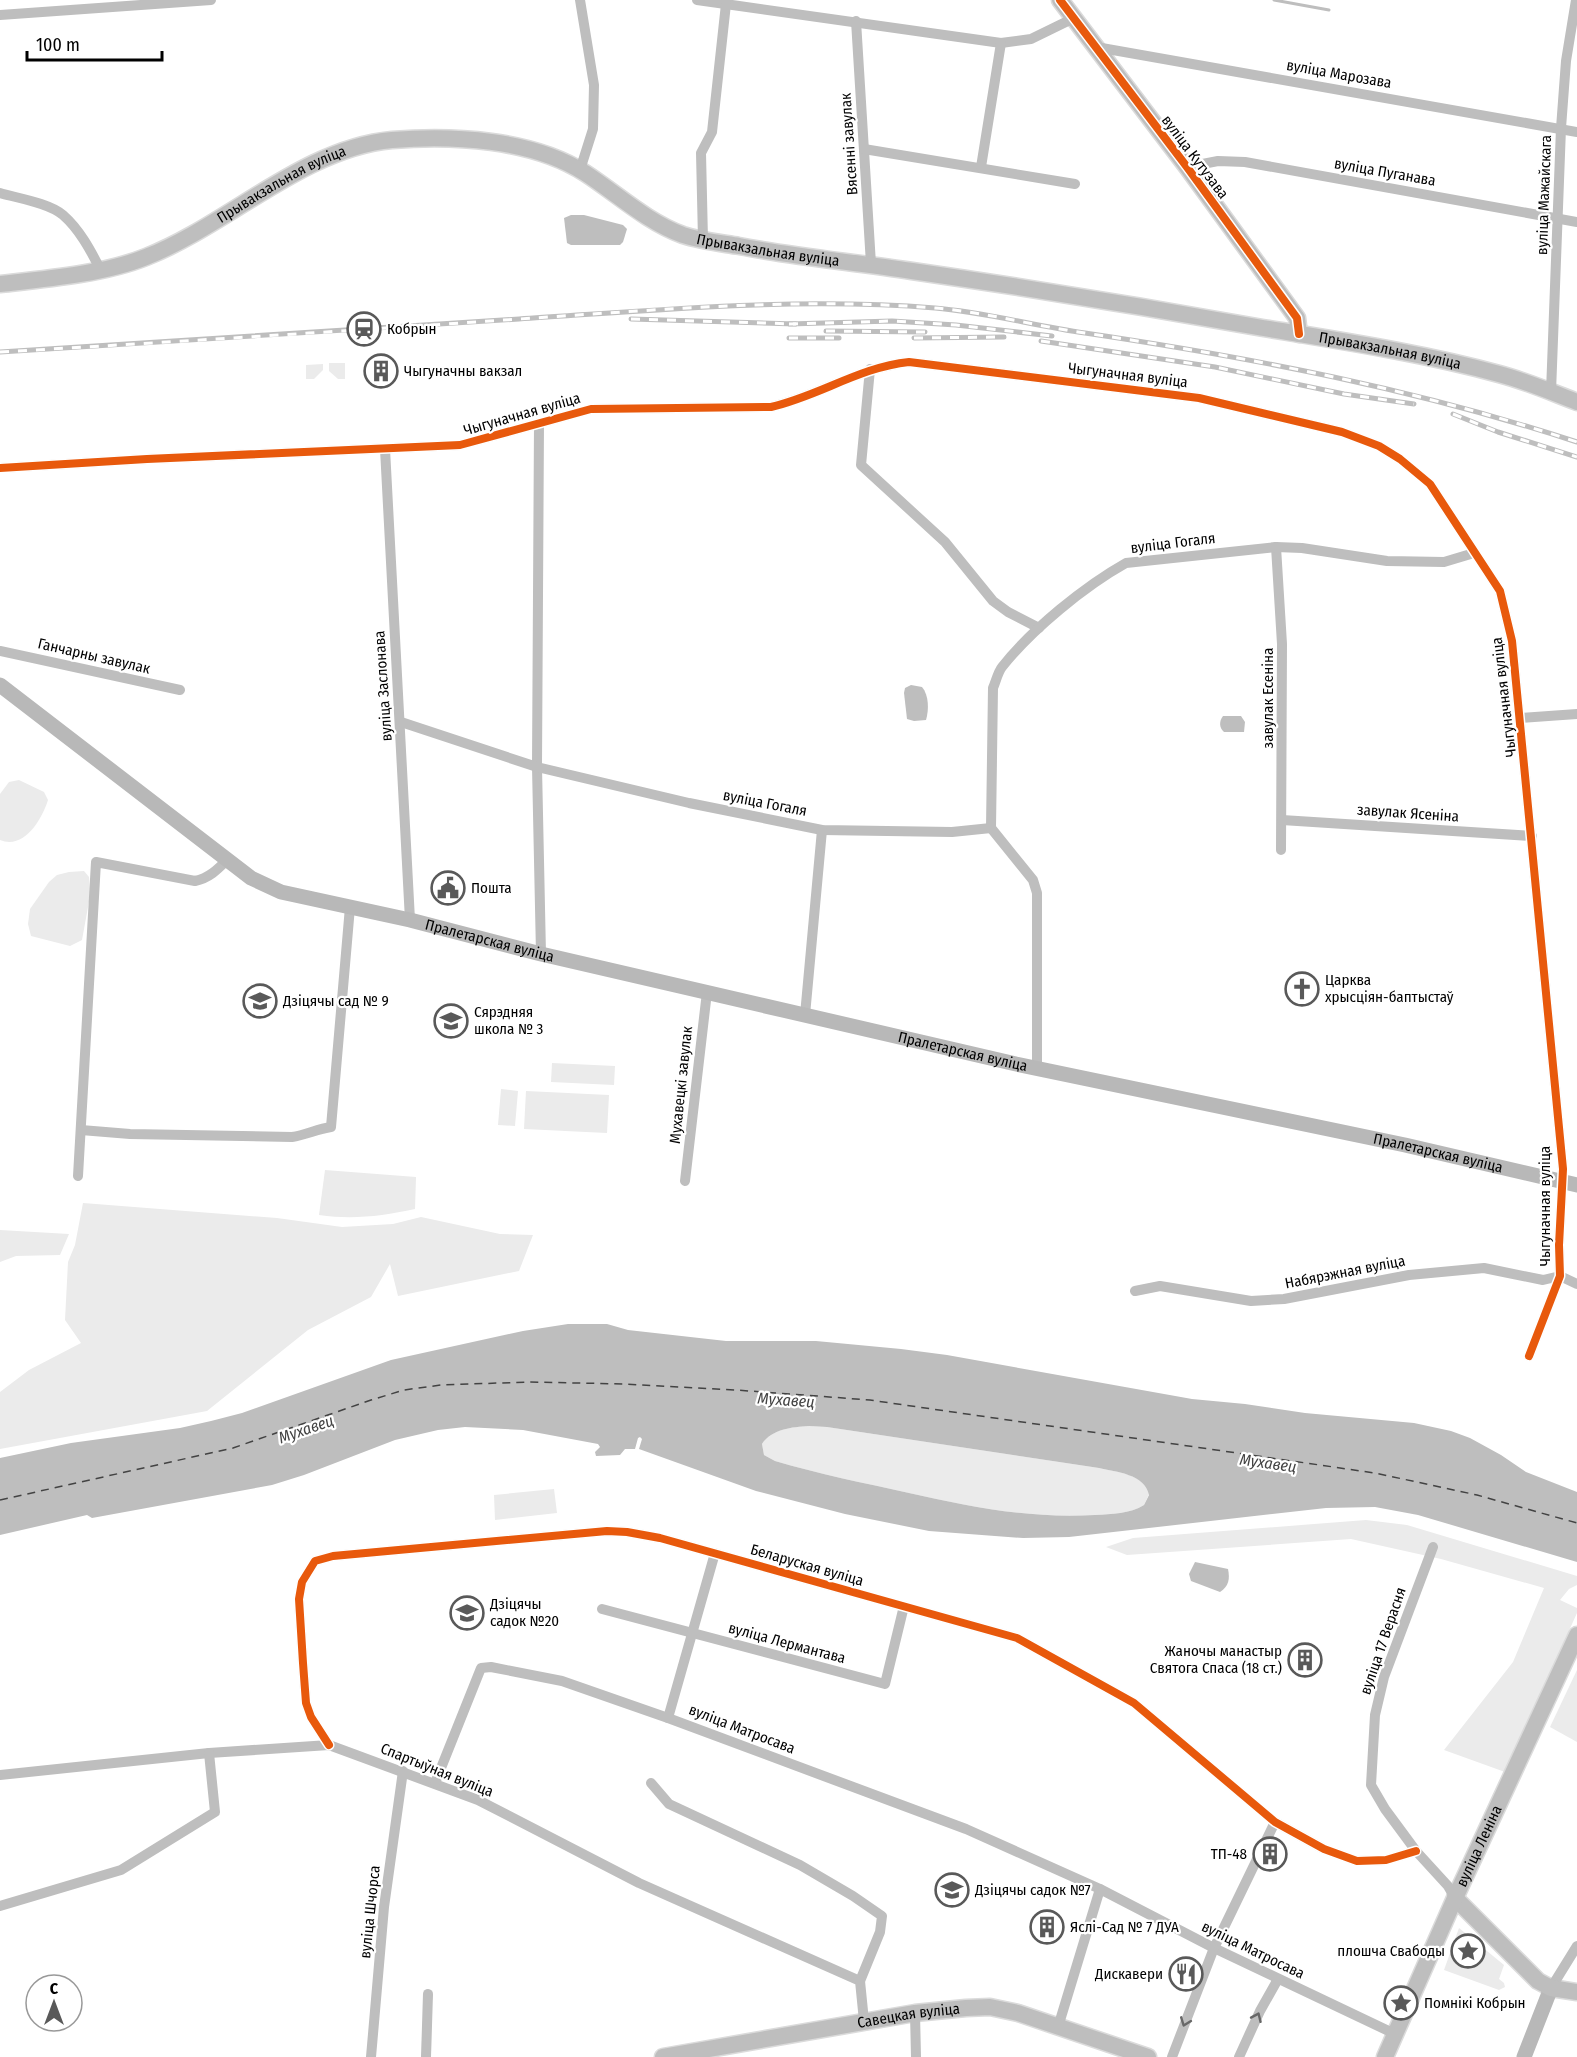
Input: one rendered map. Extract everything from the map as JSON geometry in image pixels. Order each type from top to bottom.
[{"type":"main road","name":"вуліца Кутузава","points":[[1060,0],[1187,167],[1297,318],[1299,334]]},
{"type":"main road","name":"Прывакзальная вуліца","points":[[0,284],[100,269],[124,264],[156,252],[334,154],[369,144],[429,139],[477,141],[527,149],[547,155],[580,170],[653,220],[682,235],[703,240],[787,255],[871,264],[1089,298],[1388,349],[1503,375],[1577,402]]},
{"type":"main road","name":"Пралетарская вуліца","points":[[0,685],[250,878],[270,888],[410,920],[541,954],[1037,1068],[1405,1145],[1570,1183]]},
{"type":"main road","name":"вуліца Леніна","points":[[1385,2057],[1455,1898],[1577,1635]]},
{"type":"main road","points":[[1455,1898],[1538,1981],[1551,1988],[1577,1992]]},
{"type":"main road","points":[[1524,2057],[1551,1988]]},
{"type":"main road","name":"Савецкая вуліца","points":[[663,2057],[915,2013],[990,2007],[1018,2013],[1148,2057]]},
{"type":"street","points":[[0,15],[211,0]]},
{"type":"street","points":[[580,0],[594,85],[593,129],[580,170]]},
{"type":"street","points":[[697,0],[1001,43],[1031,39],[1074,18]]},
{"type":"street","name":"вуліца Мажайскага","points":[[1551,392],[1561,128],[1566,62],[1576,0]]},
{"type":"street","points":[[703,240],[701,153],[712,132],[726,4]]},
{"type":"street","name":"Вясенні завулак","points":[[856,21],[871,264]]},
{"type":"street","points":[[981,167],[1001,43]]},
{"type":"street","name":"вуліца Марозава","points":[[1096,47],[1577,132]]},
{"type":"street","points":[[864,149],[1075,184]]},
{"type":"street","name":"вуліца Пуганава","points":[[1187,167],[1218,161],[1245,162],[1577,222]]},
{"type":"street","points":[[0,193],[62,213],[87,243],[100,269]]},
{"type":"street","name":"Чыгуначная вуліца","points":[[0,468],[460,445],[591,409],[771,407],[787,403],[870,369],[909,362],[1199,398],[1342,432],[1378,446],[1400,459],[1430,484],[1500,591],[1512,641],[1553,1054],[1570,1183],[1558,1245],[1560,1276],[1577,1284]]},
{"type":"street","points":[[870,369],[861,465],[945,543],[993,601],[1008,612],[1039,628]]},
{"type":"street","points":[[538,423],[537,767],[541,954]]},
{"type":"street","name":"вуліца Заслонава","points":[[385,449],[410,920]]},
{"type":"street","name":"вуліца Гогаля","points":[[401,722],[537,767],[689,803],[822,830],[952,832],[991,828],[993,688],[1000,668],[1039,628],[1105,575],[1126,563],[1276,547],[1302,548],[1387,561],[1444,562],[1474,553]]},
{"type":"street","name":"завулак Есеніна","points":[[1276,547],[1282,644],[1281,850]]},
{"type":"street","name":"Ганчарны завулак","points":[[0,651],[180,690]]},
{"type":"street","points":[[1520,718],[1577,714]]},
{"type":"street","name":"завулак Ясеніна","points":[[1282,820],[1532,836]]},
{"type":"street","points":[[991,828],[1033,880],[1037,893],[1037,1068]]},
{"type":"street","points":[[805,1015],[822,830]]},
{"type":"street","points":[[78,1176],[96,862],[195,881],[213,873],[227,860]]},
{"type":"street","points":[[81,1130],[130,1134],[292,1137],[302,1136],[316,1129],[332,1127],[350,907]]},
{"type":"street","name":"Мухавецкі завулак","points":[[685,1181],[706,992]]},
{"type":"street","name":"Набярэжная вуліца","points":[[1135,1291],[1160,1286],[1251,1301],[1284,1299],[1410,1275],[1484,1268],[1543,1280],[1560,1276]]},
{"type":"street","points":[[1528,1356],[1560,1276]]},
{"type":"street","name":"Беларуская вуліца","points":[[329,1745],[311,1717],[306,1703],[299,1599],[302,1582],[315,1561],[333,1556],[607,1531],[627,1532],[660,1538],[1017,1638],[1134,1703],[1275,1822],[1324,1849],[1357,1861],[1386,1860],[1416,1851]]},
{"type":"street","name":"вуліца 17 Верасня","points":[[1433,1547],[1384,1677],[1375,1715],[1371,1785],[1385,1809],[1416,1851],[1448,1886],[1455,1898]]},
{"type":"street","points":[[668,1718],[715,1553]]},
{"type":"street","name":"вуліца Лермантава","points":[[602,1609],[885,1684],[904,1606]]},
{"type":"street","name":"вуліца Матросава","points":[[435,1783],[481,1668],[491,1667],[562,1681],[966,1829],[1100,1889],[1214,1948],[1395,2034]]},
{"type":"street","name":"Спартыўная вуліца","points":[[0,1775],[209,1753],[329,1745],[478,1800],[639,1883],[860,1981]]},
{"type":"street","points":[[0,1906],[121,1870],[215,1812],[209,1753]]},
{"type":"street","name":"вуліца Шчорса","points":[[371,2057],[384,1907],[403,1771]]},
{"type":"street","points":[[651,1783],[669,1804],[800,1865],[882,1916],[880,1932],[860,1981],[864,2022]]},
{"type":"street","points":[[1172,2057],[1214,1948],[1275,1822]]},
{"type":"street","points":[[1058,2027],[1100,1889]]},
{"type":"street","points":[[1551,1988],[1577,1946]]},
{"type":"street","points":[[1239,2057],[1278,1979]]},
{"type":"street","points":[[426,2057],[428,1994]]},
{"type":"street","points":[[915,2013],[916,2057]]},
{"type":"shaded area","points":[[329,363],[345,363],[345,379],[338,379],[329,371]]},
{"type":"shaded area","points":[[323,364],[323,370],[314,379],[306,379],[306,365]]},
{"type":"shaded area","points":[[19,780],[44,792],[48,800],[37,824],[24,837],[9,842],[0,840],[0,794],[9,782]]},
{"type":"shaded area","points":[[84,871],[89,877],[90,896],[82,940],[70,946],[31,936],[28,924],[30,909],[49,882],[57,875]]},
{"type":"shaded area","points":[[552,1063],[615,1066],[614,1085],[551,1082]]},
{"type":"shaded area","points":[[501,1089],[518,1091],[515,1126],[498,1125]]},
{"type":"shaded area","points":[[526,1091],[609,1095],[607,1133],[524,1129]]},
{"type":"shaded area","points":[[325,1170],[416,1177],[415,1209],[367,1216],[319,1215]]},
{"type":"shaded area","points":[[83,1203],[277,1218],[342,1227],[393,1224],[421,1217],[500,1234],[533,1235],[519,1271],[398,1296],[390,1264],[371,1297],[308,1330],[207,1411],[0,1449],[0,1392],[29,1370],[81,1343],[65,1320],[68,1262],[75,1245]]},
{"type":"shaded area","points":[[0,1230],[69,1234],[60,1255],[16,1256],[0,1262]]},
{"type":"shaded area","points":[[809,1426],[1099,1468],[1136,1478],[1142,1482],[1149,1494],[1144,1505],[1120,1513],[1071,1516],[1001,1511],[858,1482],[775,1461],[764,1455],[762,1444],[771,1435],[789,1428]]},
{"type":"shaded area","points":[[554,1489],[557,1513],[495,1520],[494,1495]]},
{"type":"shaded area","points":[[1366,1520],[1407,1525],[1577,1576],[1577,1585],[1569,1589],[1560,1600],[1577,1608],[1577,1613],[1505,1772],[1444,1750],[1513,1662],[1544,1588],[1441,1559],[1351,1539],[1127,1555],[1106,1547],[1133,1538]]},
{"type":"shaded area","points":[[1577,1670],[1577,1742],[1550,1727]]},
{"type":"shaded area","points":[[1459,1928],[1504,1965],[1499,1979],[1505,1987],[1499,1990],[1444,1970]]},
{"type":"water","points":[[571,215],[584,215],[623,225],[627,229],[623,242],[620,245],[571,245],[567,243],[564,218]]},
{"type":"water","points":[[911,685],[922,687],[926,694],[928,707],[926,720],[907,719],[904,693],[905,688]]},
{"type":"water","points":[[1223,716],[1241,716],[1245,722],[1244,732],[1224,732],[1220,724]]},
{"type":"water","name":"Мухавец","points":[[568,1324],[607,1324],[628,1330],[726,1341],[816,1341],[901,1349],[947,1355],[1192,1399],[1414,1423],[1451,1431],[1470,1438],[1526,1472],[1577,1492],[1577,1562],[1418,1515],[1375,1507],[1326,1508],[1069,1537],[1023,1538],[929,1531],[845,1514],[756,1491],[639,1449],[642,1439],[640,1437],[635,1449],[625,1449],[620,1455],[596,1456],[595,1452],[600,1447],[598,1444],[523,1430],[465,1427],[438,1430],[395,1440],[272,1485],[92,1518],[87,1515],[0,1535],[0,1458],[71,1443],[180,1428],[211,1421],[242,1413],[391,1360],[523,1331]],"holes":[[[803,1426],[827,1427],[1099,1468],[1136,1478],[1142,1482],[1149,1495],[1144,1505],[1120,1513],[1071,1516],[1001,1511],[858,1482],[775,1461],[764,1455],[762,1444],[777,1432]]]},
{"type":"water","points":[[1195,1562],[1228,1569],[1227,1585],[1220,1592],[1191,1581],[1189,1574]]},
{"type":"waterway","points":[[1274,0],[1329,10]]},
{"type":"ferry route","points":[[0,1500],[233,1448],[404,1390],[441,1385],[529,1382],[624,1384],[870,1400],[1375,1473],[1477,1495],[1577,1523]]},
{"type":"railway","points":[[0,352],[727,306],[883,305],[972,313],[1272,364],[1456,406],[1577,442]]},
{"type":"railway","points":[[631,319],[796,324]]},
{"type":"railway","points":[[789,324],[892,321],[956,325],[1052,336]]},
{"type":"railway","points":[[826,331],[925,332]]},
{"type":"railway","points":[[914,338],[1004,337]]},
{"type":"railway","points":[[789,338],[839,338]]},
{"type":"railway","points":[[1041,341],[1215,367],[1344,394],[1414,404]]},
{"type":"railway","points":[[1453,414],[1498,432],[1577,457]]},
{"type":"cycle path","points":[[1060,0],[1187,167],[1297,318],[1299,334]]},
{"type":"cycle path","points":[[0,468],[460,445],[591,409],[771,407],[874,370],[909,362],[1199,398],[1342,432],[1379,446],[1400,459],[1430,484],[1500,591],[1512,641],[1563,1169],[1559,1245],[1560,1276],[1529,1356]]},
{"type":"cycle path","points":[[329,1745],[311,1717],[306,1703],[299,1599],[302,1582],[315,1561],[333,1556],[607,1531],[627,1532],[660,1538],[1017,1638],[1134,1703],[1275,1822],[1324,1849],[1357,1861],[1386,1860],[1416,1851]]},
{"type":"place","name":"Кобрын","points":[[364,329]]},
{"type":"place","name":"Чыгуначны вакзал","points":[[381,371]]},
{"type":"place","name":"Пошта","points":[[448,888]]},
{"type":"place","name":"Царква хрысціян-баптыстаў","points":[[1302,989]]},
{"type":"place","name":"Дзіцячы сад № 9","points":[[260,1001]]},
{"type":"place","name":"Сярэдняя школа № 3","points":[[451,1021]]},
{"type":"place","name":"Дзіцячы садок №20","points":[[467,1613]]},
{"type":"place","name":"Жаночы манастыр Святога Спаса (18 ст.)","points":[[1305,1660]]},
{"type":"place","name":"ТП-48","points":[[1270,1854]]},
{"type":"place","name":"Дзіцячы садок №7","points":[[952,1890]]},
{"type":"place","name":"Яслі-Сад № 7 ДУА","points":[[1047,1927]]},
{"type":"place","name":"плошча Свабоды","points":[[1468,1951]]},
{"type":"place","name":"Дискавери","points":[[1186,1974]]},
{"type":"place","name":"Помнікі Кобрын","points":[[1401,2003]]}]
